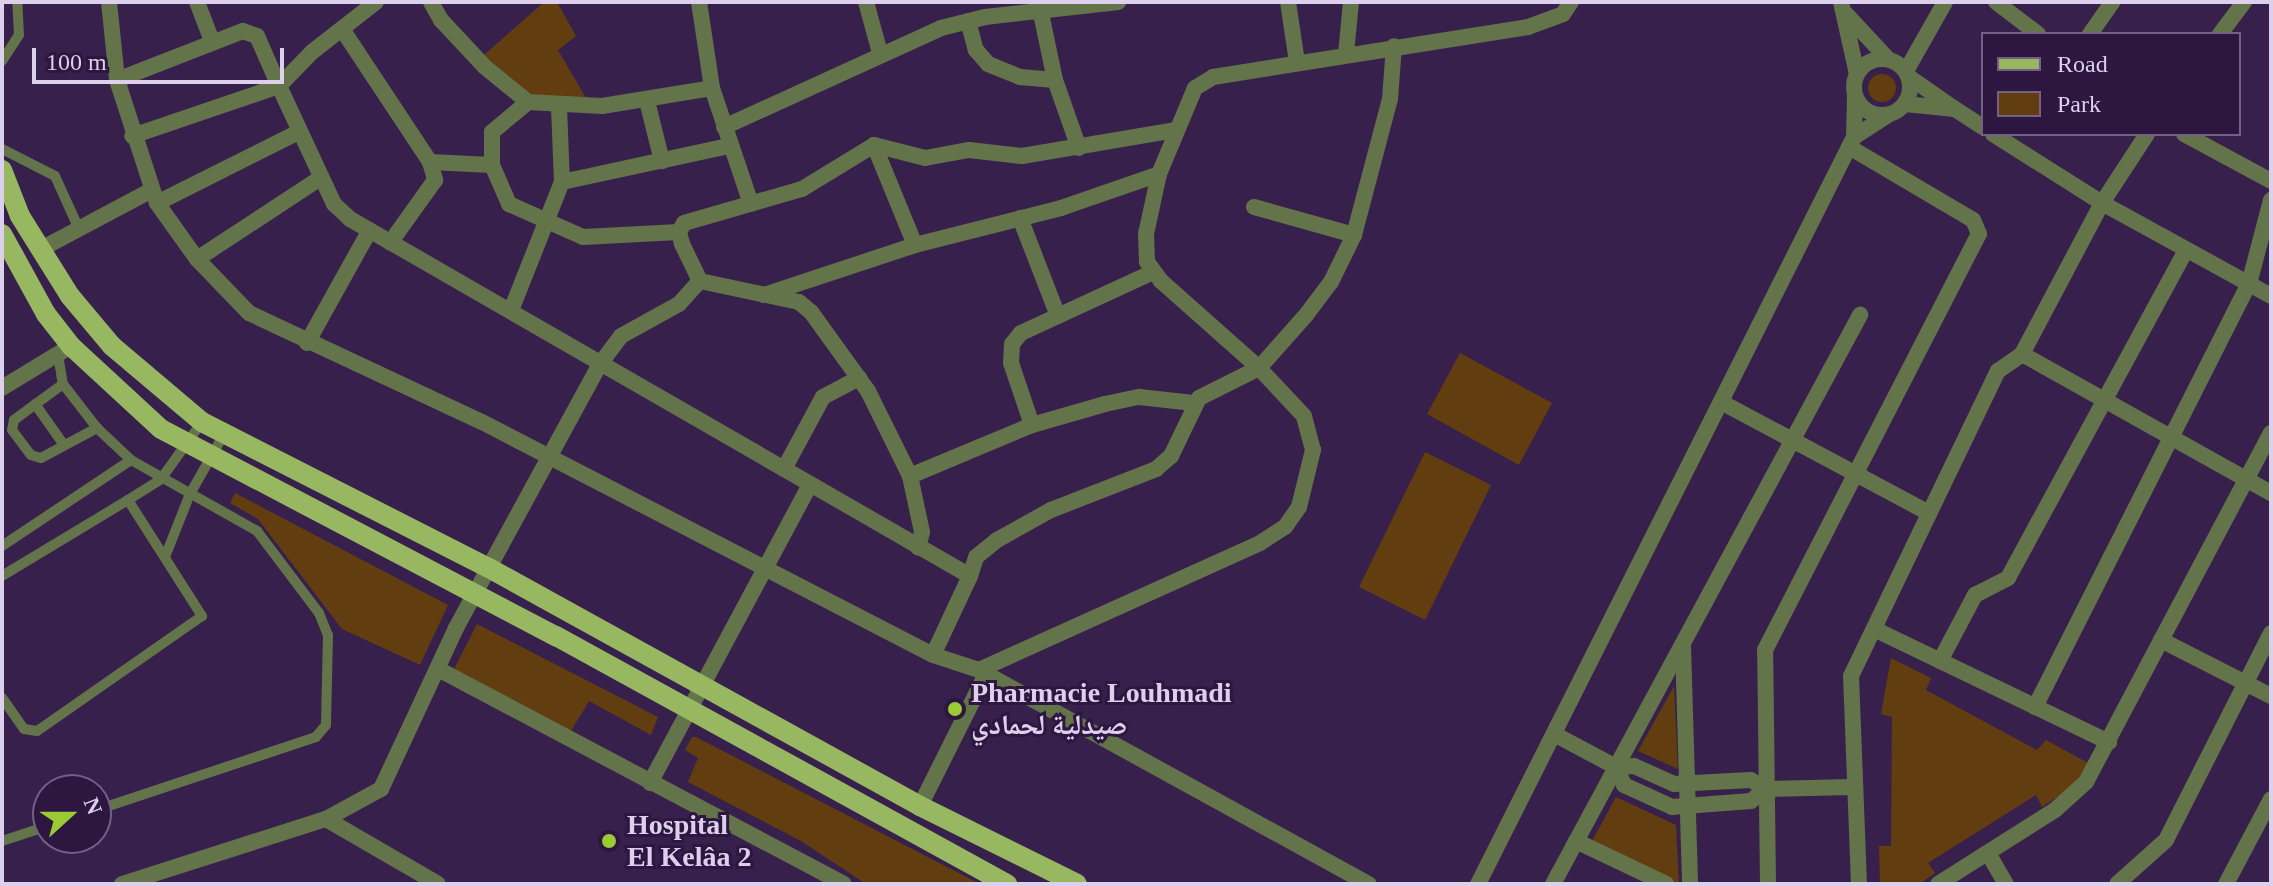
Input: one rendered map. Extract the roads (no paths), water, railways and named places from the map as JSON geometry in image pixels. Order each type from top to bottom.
[{"type":"main road","points":[[3,178],[39,250],[112,346],[202,422],[489,568],[920,806],[1077,884]]},
{"type":"main road","points":[[2,234],[64,350],[133,408],[187,444],[474,594],[1007,884]]},
{"type":"main road","points":[[645,688],[657,661]]},
{"type":"street","points":[[109,2],[117,80],[132,136],[155,197],[197,259],[249,313],[546,456],[933,655],[982,672],[1369,884]]},
{"type":"street","points":[[197,2],[212,41]]},
{"type":"street","points":[[132,136],[279,86],[376,2]]},
{"type":"street","points":[[431,2],[441,20],[485,67],[528,102],[559,106],[647,101],[712,88]]},
{"type":"street","points":[[699,2],[712,88],[751,204]]},
{"type":"street","points":[[866,2],[880,53]]},
{"type":"street","points":[[724,127],[773,109],[880,53],[968,21],[1039,6],[1118,2]]},
{"type":"street","points":[[1288,2],[1297,62]]},
{"type":"street","points":[[1346,54],[1351,2]]},
{"type":"street","points":[[920,806],[982,672],[1260,543],[1285,527],[1299,507],[1310,470],[1310,429],[1259,368],[1153,272],[1145,252],[1159,174],[1175,130],[1204,81],[1297,62],[1528,27],[1563,14],[1571,2]]},
{"type":"street","points":[[1905,104],[1908,74],[1945,2]]},
{"type":"street","points":[[1996,2],[2035,32]]},
{"type":"street","points":[[2091,32],[2112,2]]},
{"type":"street","points":[[2222,32],[2244,2]]},
{"type":"street","points":[[1039,6],[1055,80],[1079,148]]},
{"type":"street","points":[[1844,8],[1888,59],[1981,126]]},
{"type":"street","points":[[1478,884],[1852,142],[1857,74],[1844,8]]},
{"type":"street","points":[[968,21],[976,50],[988,64],[1020,77],[1055,80]]},
{"type":"street","points":[[342,29],[430,162],[435,180],[390,243]]},
{"type":"street","points":[[117,80],[212,41],[250,31],[262,45],[297,133],[334,204],[390,243],[512,308],[600,364],[970,576]]},
{"type":"street","points":[[910,476],[1032,425],[1139,397],[1194,403],[1259,368],[1331,282],[1354,235],[1390,99],[1394,46]]},
{"type":"street","points":[[1857,74],[1870,61],[1888,59]]},
{"type":"street","points":[[1854,92],[1871,113],[1889,115]]},
{"type":"street","points":[[647,101],[662,161]]},
{"type":"street","points":[[528,102],[492,132],[492,165],[509,204],[583,237],[679,232]]},
{"type":"street","points":[[1852,142],[1905,104],[1955,109]]},
{"type":"street","points":[[512,308],[562,182],[559,106]]},
{"type":"street","points":[[679,232],[684,223],[802,189],[874,145],[925,158],[969,150],[1022,156],[1175,130]]},
{"type":"street","points":[[39,250],[79,229],[297,133]]},
{"type":"street","points":[[1996,136],[2102,203],[2271,296]]},
{"type":"street","points":[[1859,884],[1852,787],[1851,676],[1998,371],[2022,354],[2102,203],[2146,136]]},
{"type":"street","points":[[2188,136],[2271,181]]},
{"type":"street","points":[[1768,884],[1765,650],[1979,234],[1973,220],[1852,142]]},
{"type":"street","points":[[874,145],[915,245]]},
{"type":"street","points":[[562,182],[729,146]]},
{"type":"street","points":[[430,162],[492,165]]},
{"type":"street","points":[[764,295],[915,245],[1020,218],[1159,174]]},
{"type":"street","points":[[197,259],[319,179]]},
{"type":"street","points":[[2035,707],[2169,436],[2249,284],[2271,200]]},
{"type":"street","points":[[1254,207],[1354,235]]},
{"type":"street","points":[[1020,218],[1058,316]]},
{"type":"street","points":[[307,343],[370,230]]},
{"type":"street","points":[[679,232],[700,281]]},
{"type":"street","points":[[1940,661],[1975,595],[2008,578],[2186,250]]},
{"type":"street","points":[[1032,425],[1011,363],[1012,344],[1021,333],[1153,272]]},
{"type":"street","points":[[700,281],[799,302],[811,312],[859,378],[910,476],[922,532],[918,548]]},
{"type":"street","points":[[122,884],[326,819],[381,789],[474,594],[546,456],[600,364],[621,336],[679,304],[700,281]]},
{"type":"street","points":[[1553,884],[1860,315]]},
{"type":"street","points":[[2,388],[64,350]]},
{"type":"street","points":[[2022,354],[2271,493]]},
{"type":"street","points":[[784,469],[823,397],[859,378]]},
{"type":"street","points":[[1721,402],[1929,513]]},
{"type":"street","points":[[933,655],[976,557],[997,540],[1051,510],[1156,469],[1175,449],[1194,403]]},
{"type":"street","points":[[1938,884],[2070,798],[2086,782],[2271,433]]},
{"type":"street","points":[[650,783],[810,484]]},
{"type":"street","points":[[1874,629],[2109,742]]},
{"type":"street","points":[[2117,884],[2160,849],[2271,633]]},
{"type":"street","points":[[2161,640],[2271,696]]},
{"type":"street","points":[[1683,643],[1690,884]]},
{"type":"street","points":[[438,669],[844,884]]},
{"type":"street","points":[[1554,734],[1616,767],[1634,766],[1674,784],[1751,780],[1766,789],[1852,787]]},
{"type":"street","points":[[1616,767],[1624,785],[1672,807],[1751,801],[1766,789]]},
{"type":"street","points":[[2226,884],[2271,799]]},
{"type":"street","points":[[326,819],[438,884]]},
{"type":"street","points":[[1576,841],[1666,884]]},
{"type":"street","points":[[1988,853],[2006,884]]},
{"type":"lane","points":[[2,61],[19,35],[17,2]]},
{"type":"lane","points":[[2,149],[55,176],[79,229]]},
{"type":"lane","points":[[64,350],[63,384],[97,428],[131,460],[257,531],[319,613],[328,635],[326,725],[316,737],[112,805]]},
{"type":"lane","points":[[63,384],[14,420],[12,430],[37,458],[97,428]]},
{"type":"lane","points":[[35,404],[64,445]]},
{"type":"lane","points":[[2,576],[161,479],[202,422]]},
{"type":"lane","points":[[165,557],[190,494],[224,434]]},
{"type":"lane","points":[[2,546],[131,460]]},
{"type":"lane","points":[[2,698],[24,729],[37,731],[200,621],[200,607],[128,500]]},
{"type":"lane","points":[[2,841],[32,831]]},
{"type":"place","name":"Pharmacie Louhmadi صيدلية لحمادي","points":[[955,709]]},
{"type":"place","name":"Hospital El Kelâa 2","points":[[609,841]]}]
